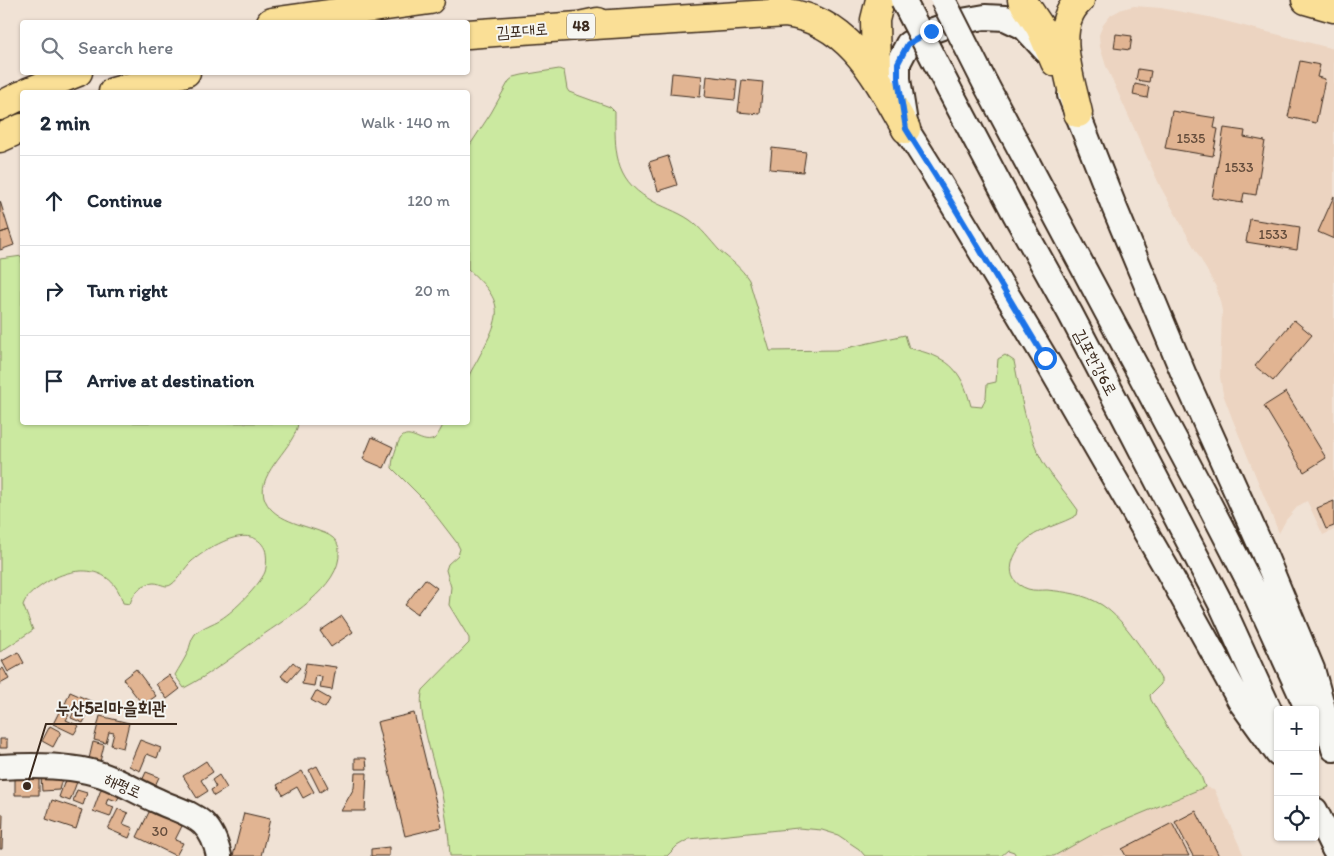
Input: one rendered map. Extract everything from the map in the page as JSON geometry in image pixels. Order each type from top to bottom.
[{"type":"main road","points":[[285,20],[430,0]]},
{"type":"main road","name":"김포대로","points":[[470,34],[579,26],[693,0]]},
{"type":"main road","points":[[876,75],[875,20],[880,0]]},
{"type":"main road","points":[[1022,0],[1040,27],[1056,62]]},
{"type":"main road","points":[[1078,113],[1064,44],[1063,30],[1067,17],[1080,0]]},
{"type":"main road","points":[[1306,0],[1334,8]]},
{"type":"main road","points":[[579,26],[777,13],[799,14],[821,22],[840,35],[876,75],[906,129]]},
{"type":"main road","points":[[33,90],[70,75]]},
{"type":"main road","points":[[120,90],[175,75]]},
{"type":"main road","points":[[0,106],[20,96]]},
{"type":"main road","points":[[0,138],[20,129]]},
{"type":"street","name":"김포한강6로","points":[[903,0],[1015,214],[1135,436],[1221,604],[1274,720]]},
{"type":"street","name":"김포한강6로","points":[[943,0],[986,85],[1254,591],[1306,706]]},
{"type":"street","points":[[1276,751],[1240,701],[1164,563],[1050,367],[906,129],[898,79],[898,63],[908,44],[931,31],[956,22],[985,17],[1005,18],[1024,27],[1056,62],[1173,347],[1263,551],[1312,669],[1334,749]]},
{"type":"street","points":[[1319,735],[1334,767]]},
{"type":"street","name":"해평로","points":[[0,767],[49,767],[101,774],[168,806],[194,816],[212,834],[219,856]]},
{"type":"street","points":[[1319,818],[1334,849]]},
{"type":"shaded area","points":[[1134,6],[1161,8],[1209,17],[1334,49],[1334,530],[1323,535],[1307,501],[1298,506],[1286,520],[1279,533],[1223,394],[1220,377],[1222,311],[1216,287],[1160,186],[1106,66],[1100,47],[1099,35],[1103,25],[1111,15],[1122,9]]},
{"type":"shaded area","points":[[1205,787],[1214,789],[1244,856],[1054,856],[1097,832]]},
{"type":"green space","points":[[559,69],[564,71],[569,92],[610,107],[615,112],[615,138],[618,162],[628,182],[649,199],[694,223],[746,275],[770,351],[837,350],[905,335],[909,348],[933,355],[950,366],[962,382],[971,406],[982,407],[986,397],[987,384],[996,382],[998,359],[1005,355],[1014,361],[1025,414],[1038,452],[1048,470],[1078,510],[1077,515],[1041,531],[1023,544],[1014,557],[1012,572],[1014,579],[1019,585],[1030,590],[1062,592],[1089,598],[1102,605],[1119,620],[1135,639],[1161,679],[1161,684],[1150,695],[1151,700],[1175,740],[1200,773],[1205,787],[1097,832],[1054,856],[1016,856],[1014,852],[1008,850],[1001,856],[865,856],[859,849],[838,835],[822,830],[798,828],[689,839],[677,846],[667,856],[450,856],[443,803],[424,726],[421,699],[423,690],[469,643],[469,638],[449,605],[451,587],[446,570],[448,564],[458,555],[460,549],[424,500],[392,468],[392,463],[399,440],[403,436],[408,435],[429,440],[435,438],[443,425],[470,425],[470,374],[492,331],[496,311],[494,301],[489,292],[470,271],[470,145],[509,81],[514,77]]},
{"type":"green space","points":[[20,256],[20,425],[298,425],[291,441],[266,478],[263,488],[264,497],[267,504],[278,515],[327,534],[334,539],[339,549],[337,564],[331,577],[310,601],[223,664],[184,688],[175,675],[188,652],[195,634],[233,610],[252,591],[265,572],[266,551],[258,541],[250,537],[229,539],[218,544],[192,561],[177,580],[170,585],[150,583],[142,587],[133,596],[130,604],[123,603],[118,590],[110,580],[100,574],[89,571],[77,571],[52,579],[30,594],[23,605],[33,630],[0,652],[0,259]]},
{"type":"building","points":[[1116,34],[1132,36],[1130,50],[1114,48]]},
{"type":"building","points":[[1300,61],[1320,65],[1317,77],[1325,79],[1316,123],[1288,117]]},
{"type":"building","points":[[1138,69],[1151,71],[1149,82],[1136,80]]},
{"type":"building","points":[[672,73],[702,76],[700,97],[670,94]]},
{"type":"building","points":[[707,76],[737,80],[735,100],[705,97]]},
{"type":"building","points":[[742,80],[763,82],[760,114],[738,112]]},
{"type":"building","points":[[1135,84],[1149,87],[1147,98],[1133,95]]},
{"type":"building","points":[[1172,111],[1216,118],[1214,128],[1218,129],[1213,156],[1165,148]]},
{"type":"building","points":[[1224,128],[1245,131],[1244,137],[1265,141],[1256,195],[1244,193],[1242,203],[1212,198]]},
{"type":"building","points":[[772,148],[806,152],[803,172],[770,169]]},
{"type":"building","points":[[668,156],[677,185],[658,191],[649,162]]},
{"type":"building","points":[[1334,196],[1334,239],[1318,232]]},
{"type":"building","points":[[0,201],[9,230],[0,233]]},
{"type":"building","points":[[1250,219],[1300,227],[1297,250],[1246,242]]},
{"type":"building","points":[[9,230],[14,245],[0,250],[0,233]]},
{"type":"building","points":[[1294,320],[1312,335],[1273,381],[1255,366]]},
{"type":"building","points":[[1286,392],[1326,458],[1304,472],[1264,406]]},
{"type":"building","points":[[372,437],[393,447],[384,468],[363,459]]},
{"type":"building","points":[[1334,501],[1334,526],[1326,529],[1317,508]]},
{"type":"building","points":[[425,579],[437,588],[417,614],[405,605]]},
{"type":"building","points":[[342,616],[353,632],[331,647],[320,631]]},
{"type":"building","points":[[18,652],[24,663],[8,672],[2,661]]},
{"type":"building","points":[[293,662],[300,668],[288,682],[281,676]]},
{"type":"building","points":[[306,663],[336,667],[332,690],[320,688],[322,677],[316,676],[314,686],[302,684]]},
{"type":"building","points":[[3,668],[9,679],[0,684],[0,670]]},
{"type":"building","points":[[136,669],[156,696],[143,705],[123,679]]},
{"type":"building","points":[[169,675],[180,689],[167,699],[156,684]]},
{"type":"building","points":[[316,691],[330,699],[325,708],[311,700]]},
{"type":"building","points":[[70,692],[93,702],[83,723],[71,718],[75,709],[65,704]]},
{"type":"building","points":[[60,710],[69,715],[66,720],[79,726],[74,734],[53,724]]},
{"type":"building","points":[[414,713],[442,827],[405,836],[377,722]]},
{"type":"building","points":[[100,716],[129,723],[123,748],[111,745],[114,733],[109,732],[106,743],[94,740]]},
{"type":"building","points":[[50,726],[61,732],[53,747],[42,741]]},
{"type":"building","points":[[0,739],[7,739],[7,748],[0,748]]},
{"type":"building","points":[[140,740],[161,748],[157,758],[147,754],[140,771],[129,766]]},
{"type":"building","points":[[93,742],[104,745],[99,766],[88,763]]},
{"type":"building","points":[[355,758],[366,758],[367,769],[355,769]]},
{"type":"building","points":[[206,761],[213,772],[201,780],[208,791],[197,798],[183,776]]},
{"type":"building","points":[[317,766],[328,787],[320,792],[309,770]]},
{"type":"building","points":[[302,771],[314,792],[303,798],[297,787],[283,795],[277,785]]},
{"type":"building","points":[[146,772],[159,777],[154,788],[141,783]]},
{"type":"building","points":[[355,773],[367,773],[365,811],[341,811],[354,788]]},
{"type":"building","points":[[63,775],[59,790],[42,791],[41,776]]},
{"type":"building","points":[[67,775],[78,779],[70,801],[59,797]]},
{"type":"building","points":[[219,775],[227,788],[214,796],[211,790],[216,787],[212,780]]},
{"type":"building","points":[[15,776],[39,776],[39,795],[15,795]]},
{"type":"building","points":[[103,784],[121,791],[117,801],[108,798],[106,804],[114,807],[110,817],[93,811]]},
{"type":"building","points":[[77,790],[87,793],[83,805],[73,801]]},
{"type":"building","points":[[52,800],[82,810],[76,829],[46,819]]},
{"type":"building","points":[[118,809],[128,813],[123,824],[133,828],[129,838],[108,829]]},
{"type":"building","points":[[150,810],[182,826],[175,840],[183,843],[176,856],[137,837]]},
{"type":"building","points":[[1196,811],[1219,856],[1193,856],[1175,822]]},
{"type":"building","points":[[244,813],[270,819],[261,856],[233,856]]},
{"type":"building","points":[[0,814],[3,814],[2,849],[0,849]]},
{"type":"building","points":[[1172,823],[1189,856],[1126,856],[1122,849]]},
{"type":"building","points":[[389,847],[389,856],[371,856],[371,849]]},
{"type":"place","name":"누산5리마을회관","points":[[27,786]]},
{"type":"route","points":[[931,31],[908,44],[898,63],[898,79],[906,129],[1045,358]]}]
